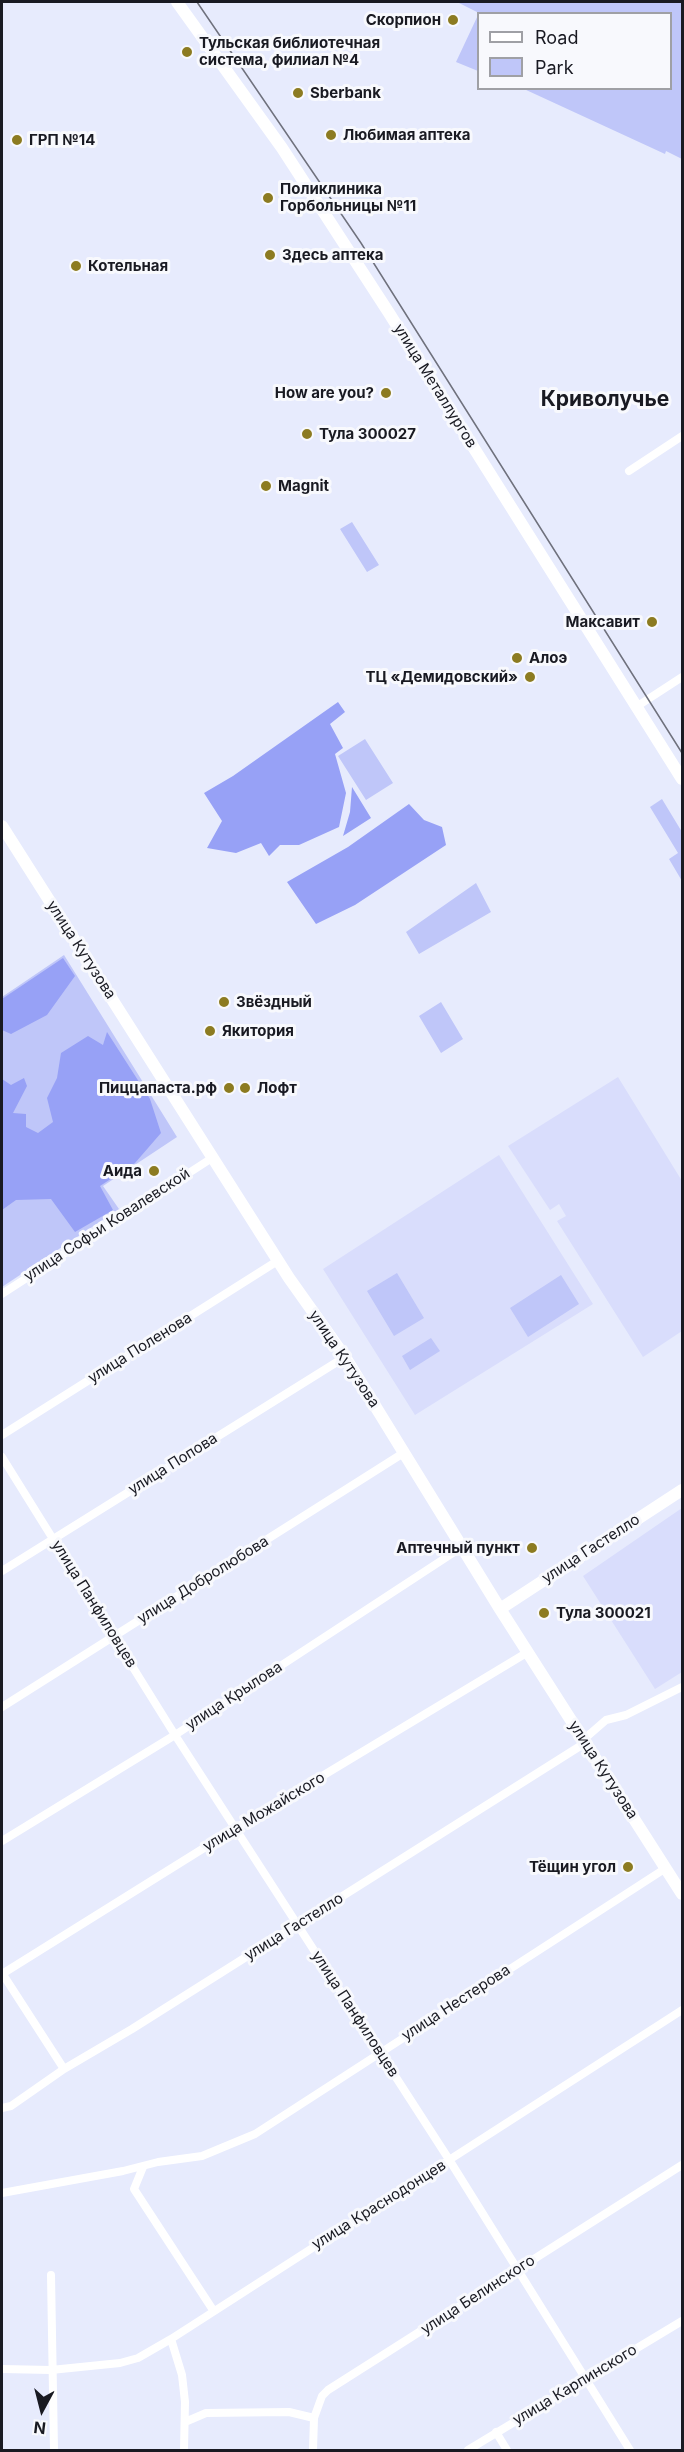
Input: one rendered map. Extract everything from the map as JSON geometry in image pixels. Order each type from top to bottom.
[{"type":"main road","name":"улица Металлургов","points":[[177,2],[282,148],[372,286],[682,778]]},
{"type":"main road","name":"улица Кутузова","points":[[2,826],[212,1158],[345,1357],[500,1609],[682,1894]]},
{"type":"main road","name":"улица Гастелло","points":[[500,1609],[682,1490]]},
{"type":"street","points":[[629,471],[682,436]]},
{"type":"street","points":[[636,707],[682,677]]},
{"type":"street","name":"улица Софьи Ковалевской","points":[[2,1294],[212,1158]]},
{"type":"street","name":"улица Поленова","points":[[2,1435],[279,1260]]},
{"type":"street","name":"улица Попова","points":[[2,1571],[345,1357]]},
{"type":"street","name":"улица Добролюбова","points":[[2,1707],[405,1452]]},
{"type":"street","name":"улица Панфиловцев","points":[[2,1457],[175,1735],[450,2161],[630,2451]]},
{"type":"street","name":"улица Крылова","points":[[2,1841],[175,1735],[462,1547]]},
{"type":"street","name":"улица Можайского","points":[[2,1973],[236,1828],[528,1652]]},
{"type":"street","name":"улица Гастелло","points":[[2,2108],[11,2106],[64,2069],[132,2029],[584,1741],[606,1720],[626,1715],[682,1687]]},
{"type":"street","name":"улица Нестерова","points":[[2,2193],[143,2167],[158,2162],[176,2162],[202,2156],[255,2134],[666,1868]]},
{"type":"street","points":[[2,1973],[64,2069]]},
{"type":"street","name":"улица Краснодонцев","points":[[2,2368],[51,2370],[120,2363],[138,2358],[450,2161],[682,2010]]},
{"type":"street","name":"улица Белинского","points":[[313,2451],[314,2418],[322,2396],[328,2390],[682,2165]]},
{"type":"street","points":[[143,2167],[134,2189],[213,2310]]},
{"type":"street","points":[[51,2275],[54,2451]]},
{"type":"street","name":"улица Карпинского","points":[[468,2451],[496,2432],[682,2323]]},
{"type":"street","points":[[171,2339],[182,2375],[184,2451]]},
{"type":"street","points":[[185,2422],[206,2413],[289,2412],[314,2418]]},
{"type":"street","points":[[496,2432],[507,2451]]},
{"type":"shaded area","points":[[338,702],[345,712],[330,724],[343,748],[335,754],[346,793],[339,827],[299,845],[280,845],[269,856],[261,843],[236,853],[207,848],[222,821],[204,793],[233,776]]},
{"type":"shaded area","points":[[352,787],[371,818],[343,836],[350,812]]},
{"type":"shaded area","points":[[409,804],[424,820],[442,827],[446,845],[355,905],[316,924],[287,882],[348,847]]},
{"type":"shaded area","points":[[63,958],[75,976],[47,1015],[11,1034],[2,1030],[2,999]]},
{"type":"shaded area","points":[[107,1032],[150,1099],[161,1133],[135,1163],[100,1186],[113,1210],[75,1232],[51,1199],[16,1200],[2,1210],[2,1079],[11,1085],[24,1078],[27,1086],[13,1113],[26,1114],[26,1127],[38,1133],[53,1122],[47,1098],[57,1078],[61,1053],[88,1036],[103,1045]]},
{"type":"shaded area","points":[[618,1077],[682,1181],[682,1331],[643,1357],[557,1221],[566,1216],[559,1204],[550,1210],[508,1146]]},
{"type":"shaded area","points":[[499,1155],[593,1304],[415,1415],[323,1269]]},
{"type":"shaded area","points":[[682,1508],[682,1672],[655,1689],[583,1576]]},
{"type":"green space","points":[[457,2],[682,2],[682,159],[666,151],[665,154],[526,90],[672,90],[672,12],[477,12]]},
{"type":"green space","points":[[477,17],[477,71],[456,62]]},
{"type":"green space","points":[[352,522],[379,565],[367,572],[340,529]]},
{"type":"green space","points":[[365,739],[393,783],[366,800],[338,756]]},
{"type":"green space","points":[[662,799],[682,832],[682,881],[669,859],[678,853],[650,807]]},
{"type":"green space","points":[[476,883],[491,912],[419,954],[406,932]]},
{"type":"green space","points":[[64,955],[177,1137],[103,1186],[119,1209],[2,1287],[2,997]]},
{"type":"green space","points":[[441,1002],[463,1039],[441,1053],[419,1016]]},
{"type":"green space","points":[[397,1273],[424,1318],[394,1336],[367,1291]]},
{"type":"green space","points":[[561,1275],[579,1304],[528,1337],[510,1308]]},
{"type":"green space","points":[[431,1338],[440,1351],[410,1370],[402,1356]]},
{"type":"tram line","points":[[197,2],[361,243],[682,753]]},
{"type":"place","name":"Скорпион","points":[[453,20]]},
{"type":"place","name":"Тульская библиотечная система, филиал №4","points":[[187,52]]},
{"type":"place","name":"Sberbank","points":[[298,93]]},
{"type":"place","name":"Любимая аптека","points":[[331,135]]},
{"type":"place","name":"ГРП №14","points":[[17,140]]},
{"type":"place","name":"Поликлиника Горбольницы №11","points":[[268,198]]},
{"type":"place","name":"Здесь аптека","points":[[270,255]]},
{"type":"place","name":"Котельная","points":[[76,266]]},
{"type":"place","name":"How are you?","points":[[386,393]]},
{"type":"place","name":"Тула 300027","points":[[307,434]]},
{"type":"place","name":"Magnit","points":[[266,486]]},
{"type":"place","name":"Максавит","points":[[652,622]]},
{"type":"place","name":"Алоэ","points":[[517,658]]},
{"type":"place","name":"ТЦ «Демидовский»","points":[[530,677]]},
{"type":"place","name":"Звёздный","points":[[224,1002]]},
{"type":"place","name":"Якитория","points":[[210,1031]]},
{"type":"place","name":"Пиццапаста.рф","points":[[229,1088]]},
{"type":"place","name":"Лофт","points":[[245,1088]]},
{"type":"place","name":"Аида","points":[[154,1171]]},
{"type":"place","name":"Аптечный пункт","points":[[532,1548]]},
{"type":"place","name":"Тула 300021","points":[[544,1613]]},
{"type":"place","name":"Тёщин угол","points":[[628,1867]]},
{"type":"district","name":"Криволучье","points":[[605,400]]}]
